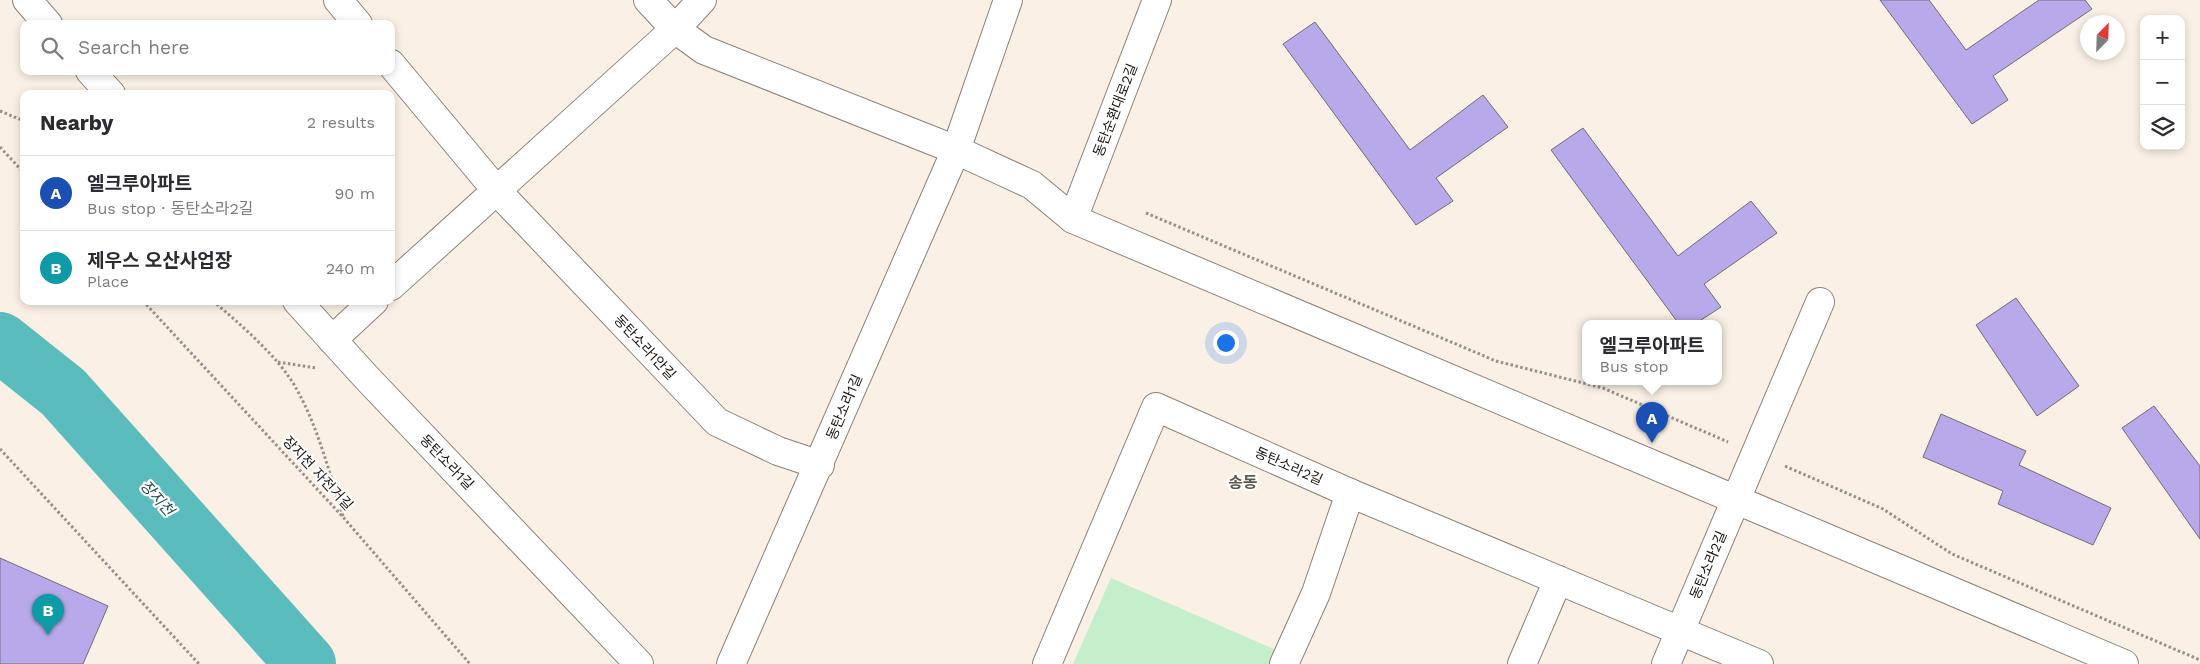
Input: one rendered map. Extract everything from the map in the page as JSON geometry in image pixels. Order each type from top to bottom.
[{"type":"street","points":[[27,0],[44,20]]},
{"type":"street","points":[[338,0],[355,20]]},
{"type":"street","points":[[648,0],[675,29],[704,50],[956,150],[1032,185],[1074,219],[2124,664]]},
{"type":"street","points":[[395,282],[675,29],[702,0]]},
{"type":"street","name":"동탄소라1길","points":[[731,664],[820,465],[956,150],[1008,0]]},
{"type":"street","name":"동탄순환대로2길","points":[[1074,219],[1157,0]]},
{"type":"street","name":"동탄소라1안길","points":[[395,69],[497,191],[717,422],[778,451],[820,465]]},
{"type":"street","points":[[94,75],[107,90]]},
{"type":"street","name":"동탄소라2길","points":[[1680,630],[1820,302]]},
{"type":"street","name":"동탄소라1길","points":[[301,305],[640,664]]},
{"type":"street","points":[[332,340],[370,305]]},
{"type":"street","name":"동탄소라2길","points":[[1046,664],[1156,407],[1350,493],[1759,664]]},
{"type":"street","points":[[1284,664],[1316,593],[1350,493]]},
{"type":"street","points":[[1522,664],[1558,580]]},
{"type":"street","points":[[1666,664],[1680,630]]},
{"type":"path","points":[[0,111],[20,119]]},
{"type":"path","points":[[0,147],[20,169]]},
{"type":"path","points":[[1146,213],[1496,361],[1582,383]]},
{"type":"path","name":"장지천 자전거길","points":[[147,305],[343,517],[470,663]]},
{"type":"path","points":[[217,305],[277,362],[297,390],[317,438],[343,517]]},
{"type":"path","points":[[1591,385],[1603,388],[1704,432]]},
{"type":"path","points":[[0,449],[199,664]]},
{"type":"path","points":[[1804,475],[1883,509],[1952,554],[2200,660]]},
{"type":"green space","points":[[1111,578],[1276,650],[1270,664],[1073,664]]},
{"type":"building","points":[[1880,0],[1929,0],[1966,50],[2039,0],[2085,0],[2092,9],[2080,15],[2080,17],[1993,76],[2008,100],[1972,124]]},
{"type":"building","points":[[1315,22],[1410,150],[1483,95],[1508,127],[1436,178],[1453,201],[1416,225],[1283,44]]},
{"type":"building","points":[[1583,128],[1678,256],[1751,201],[1777,233],[1704,284],[1721,307],[1701,320],[1676,320],[1551,150]]},
{"type":"building","points":[[2016,298],[2079,386],[2037,416],[1976,325]]},
{"type":"building","points":[[2154,406],[2200,466],[2200,539],[2122,428]]},
{"type":"building","points":[[1941,414],[2026,451],[2019,465],[2111,508],[2093,545],[1998,504],[2003,491],[1923,457]]},
{"type":"building","points":[[0,558],[108,606],[83,664],[0,664]]},
{"type":"waterway","name":"장지천","points":[[0,342],[63,392],[306,664]]},
{"type":"place","name":"엘크루아파트","points":[[1652,443]]},
{"type":"place","name":"제우스 오산사업장","points":[[48,635]]},
{"type":"district","name":"송동","points":[[1243,482]]}]
